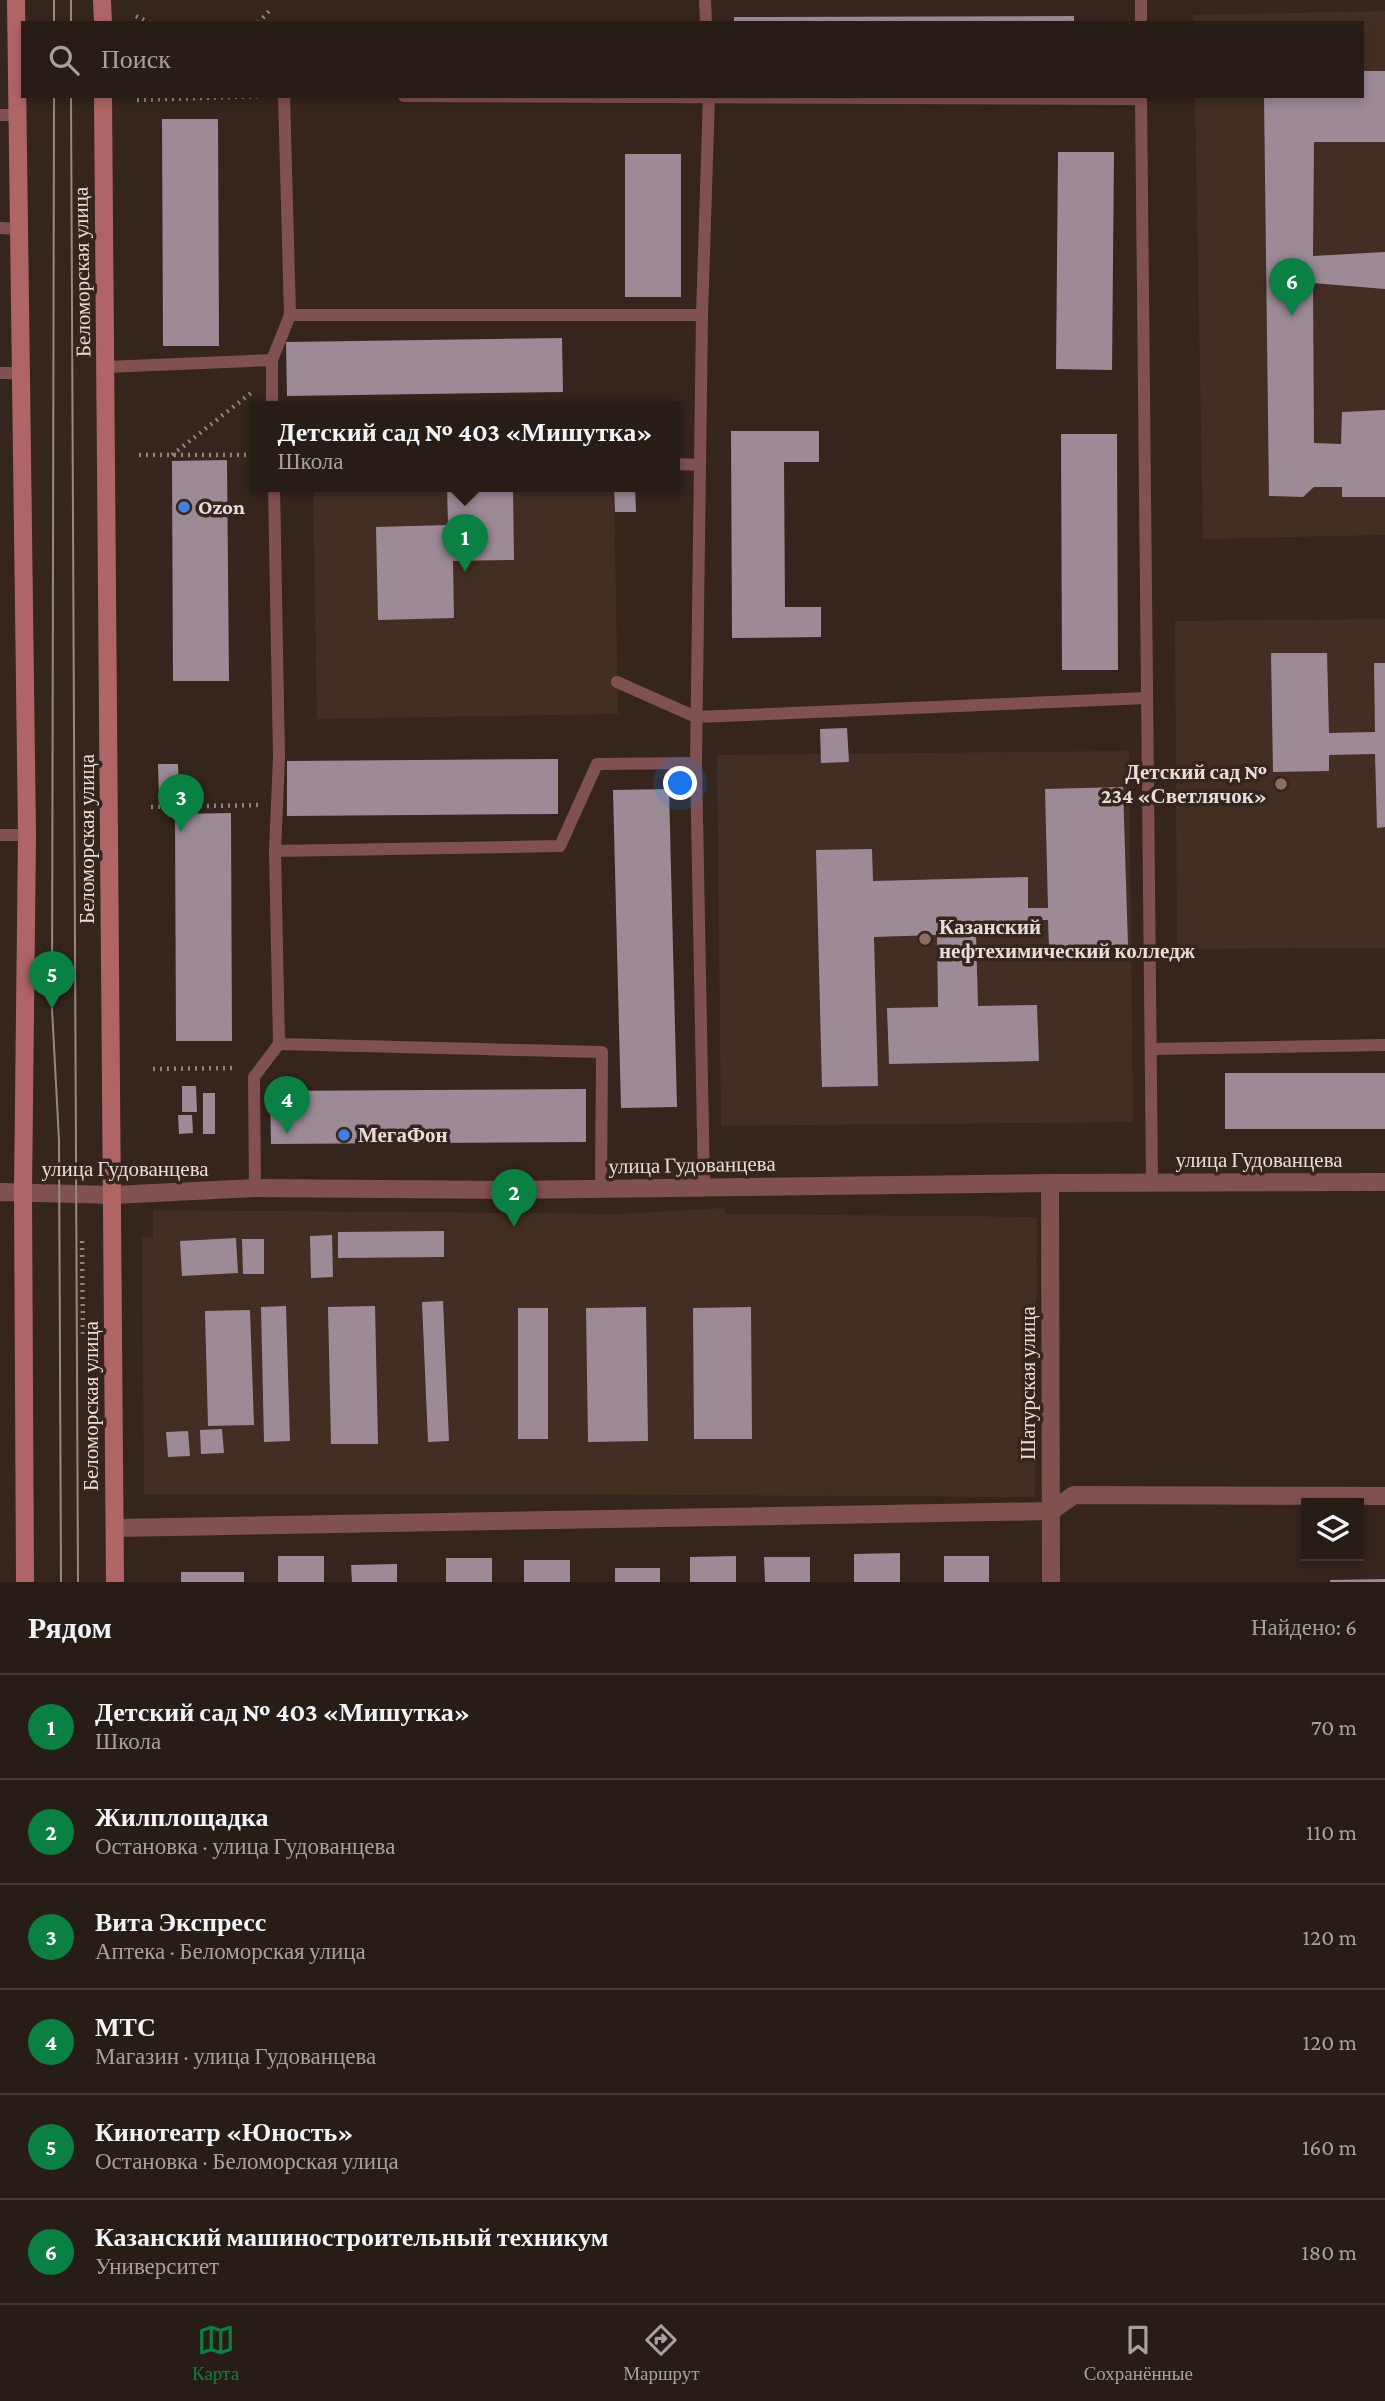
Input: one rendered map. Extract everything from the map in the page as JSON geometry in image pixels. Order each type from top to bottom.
[{"type":"main road","points":[[16,0],[9,115],[20,229],[22,373],[27,835],[23,1192],[25,1582]]},
{"type":"main road","points":[[102,0],[103,21]]},
{"type":"main road","name":"Беломорская улица","points":[[103,98],[115,1582]]},
{"type":"street","name":"улица Гудованцева","points":[[0,1192],[113,1195],[255,1188],[601,1189],[1385,1182]]},
{"type":"street","name":"Шатурская улица","points":[[1050,1183],[1051,1582]]},
{"type":"street","points":[[115,1528],[1051,1511],[1074,1495],[1385,1496]]},
{"type":"lane","points":[[705,0],[706,21]]},
{"type":"lane","points":[[1142,0],[1142,21]]},
{"type":"lane","points":[[272,401],[272,360],[290,314],[285,98]]},
{"type":"lane","points":[[704,1187],[696,717],[702,315],[709,98]]},
{"type":"lane","points":[[1142,98],[1152,1183]]},
{"type":"lane","points":[[0,228],[20,229]]},
{"type":"lane","points":[[290,314],[702,315]]},
{"type":"lane","points":[[106,367],[272,360]]},
{"type":"lane","points":[[0,373],[22,373]]},
{"type":"lane","points":[[680,464],[700,465]]},
{"type":"lane","points":[[255,1188],[254,1077],[279,1044],[275,851],[278,758],[274,492]]},
{"type":"lane","points":[[617,682],[696,717],[1147,698]]},
{"type":"lane","points":[[275,851],[560,846],[597,764],[696,763]]},
{"type":"lane","points":[[0,835],[27,835]]},
{"type":"lane","points":[[279,1044],[602,1052],[601,1189]]},
{"type":"lane","points":[[1151,1049],[1385,1045]]},
{"type":"path","points":[[260,21],[271,9]]},
{"type":"path","points":[[136,16],[145,21]]},
{"type":"path","points":[[137,100],[170,98]]},
{"type":"path","points":[[172,455],[272,377]]},
{"type":"path","points":[[139,455],[250,455]]},
{"type":"path","points":[[151,807],[277,805]]},
{"type":"path","points":[[153,1069],[260,1068]]},
{"type":"path","points":[[82,1241],[83,1335]]},
{"type":"shaded area","points":[[1385,11],[1385,535],[1203,539],[1195,98],[1364,98],[1364,21],[1193,21],[1193,15]]},
{"type":"shaded area","points":[[313,492],[614,492],[618,714],[317,719]]},
{"type":"shaded area","name":"Детский сад № 234 «Светлячок»","points":[[1385,619],[1385,948],[1177,949],[1175,621]]},
{"type":"shaded area","name":"Казанский нефтехимический колледж","points":[[1129,751],[1133,1122],[721,1126],[717,755]]},
{"type":"shaded area","points":[[724,1208],[725,1214],[1037,1217],[1035,1497],[144,1494],[142,1238],[153,1237],[153,1210],[620,1214]]},
{"type":"building","points":[[1074,16],[1074,21],[734,21],[734,17]]},
{"type":"building","points":[[1364,71],[1385,71],[1385,142],[1314,142],[1313,256],[1385,252],[1385,289],[1313,283],[1314,443],[1341,444],[1342,412],[1385,410],[1385,497],[1342,497],[1342,487],[1314,487],[1303,497],[1269,496],[1264,98],[1364,98]]},
{"type":"building","points":[[162,119],[218,119],[219,346],[163,346]]},
{"type":"building","points":[[1058,152],[1114,152],[1112,370],[1056,369]]},
{"type":"building","points":[[625,154],[681,154],[681,297],[625,297]]},
{"type":"building","points":[[562,338],[563,392],[287,396],[286,342]]},
{"type":"building","points":[[731,431],[819,431],[819,462],[784,462],[785,607],[821,607],[821,637],[732,638]]},
{"type":"building","points":[[1061,434],[1117,434],[1118,670],[1062,670]]},
{"type":"building","points":[[227,460],[229,681],[173,681],[172,461]]},
{"type":"building","points":[[447,492],[513,492],[514,560],[453,561],[454,618],[378,620],[376,527],[448,525]]},
{"type":"building","points":[[614,492],[635,492],[636,512],[615,512]]},
{"type":"building","points":[[1271,653],[1327,653],[1329,733],[1375,732],[1374,663],[1385,663],[1385,827],[1377,828],[1375,754],[1329,755],[1329,771],[1273,772]]},
{"type":"building","points":[[847,728],[849,762],[821,763],[820,729]]},
{"type":"building","points":[[558,759],[558,814],[287,816],[287,761]]},
{"type":"building","points":[[158,764],[178,764],[179,798],[159,798]]},
{"type":"building","points":[[1123,787],[1128,946],[1049,948],[1048,920],[1029,920],[1029,933],[976,934],[978,1006],[1037,1005],[1039,1061],[889,1064],[887,1008],[938,1007],[937,935],[874,937],[878,1086],[822,1087],[816,850],[872,849],[873,881],[1028,877],[1028,908],[1048,908],[1045,789]]},
{"type":"building","points":[[669,789],[677,1107],[621,1108],[613,790]]},
{"type":"building","points":[[231,813],[232,1041],[176,1041],[175,814]]},
{"type":"building","points":[[1225,1073],[1385,1073],[1385,1129],[1225,1129]]},
{"type":"building","points":[[182,1086],[196,1086],[197,1112],[182,1112]]},
{"type":"building","points":[[586,1089],[586,1142],[271,1144],[270,1091]]},
{"type":"building","points":[[203,1093],[215,1093],[215,1134],[203,1134]]},
{"type":"building","points":[[178,1115],[192,1115],[193,1133],[179,1134]]},
{"type":"building","points":[[444,1231],[444,1257],[338,1258],[338,1232]]},
{"type":"building","points":[[332,1235],[333,1277],[311,1278],[310,1236]]},
{"type":"building","points":[[236,1238],[238,1273],[182,1276],[180,1241]]},
{"type":"building","points":[[242,1239],[264,1239],[264,1274],[243,1274]]},
{"type":"building","points":[[443,1301],[449,1441],[428,1442],[422,1302]]},
{"type":"building","points":[[286,1306],[290,1441],[264,1442],[261,1307]]},
{"type":"building","points":[[375,1306],[378,1444],[331,1444],[328,1307]]},
{"type":"building","points":[[646,1307],[648,1441],[588,1442],[586,1308]]},
{"type":"building","points":[[751,1307],[752,1439],[694,1439],[693,1308]]},
{"type":"building","points":[[518,1308],[548,1308],[548,1439],[518,1439]]},
{"type":"building","points":[[250,1310],[254,1425],[208,1426],[205,1311]]},
{"type":"building","points":[[222,1429],[224,1453],[201,1454],[200,1430]]},
{"type":"building","points":[[188,1431],[190,1456],[168,1457],[166,1432]]},
{"type":"building","points":[[900,1553],[900,1582],[854,1582],[854,1554]]},
{"type":"building","points":[[278,1556],[324,1556],[324,1582],[278,1582]]},
{"type":"building","points":[[736,1556],[736,1582],[690,1582],[690,1557]]},
{"type":"building","points":[[944,1556],[989,1556],[989,1582],[944,1582]]},
{"type":"building","points":[[764,1557],[810,1557],[810,1582],[765,1582]]},
{"type":"building","points":[[446,1558],[492,1558],[492,1582],[446,1582]]},
{"type":"building","points":[[524,1560],[570,1560],[570,1582],[524,1582]]},
{"type":"building","points":[[397,1564],[397,1582],[352,1582],[351,1565]]},
{"type":"building","points":[[615,1568],[660,1568],[660,1582],[615,1582]]},
{"type":"building","points":[[181,1572],[244,1572],[244,1582],[181,1582]]},
{"type":"building","points":[[1385,1579],[1385,1582],[1330,1582],[1330,1580]]},
{"type":"tram line","points":[[54,0],[54,21]]},
{"type":"tram line","points":[[71,0],[71,21]]},
{"type":"tram line","points":[[54,98],[52,1009],[59,1140],[61,1582]]},
{"type":"tram line","points":[[71,98],[78,1582]]},
{"type":"place","name":"Казанский машиностроительный техникум","points":[[1292,316]]},
{"type":"place","name":"Ozon","points":[[184,507]]},
{"type":"place","name":"Детский сад № 403 «Мишутка»","points":[[465,572]]},
{"type":"place","name":"Детский сад № 234 «Светлячок»","points":[[1281,784]]},
{"type":"place","name":"Вита Экспресс","points":[[181,832]]},
{"type":"place","name":"Казанский нефтехимический колледж","points":[[925,939]]},
{"type":"place","name":"Кинотеатр «Юность»","points":[[52,1009]]},
{"type":"place","name":"МТС","points":[[287,1134]]},
{"type":"place","name":"МегаФон","points":[[344,1135]]},
{"type":"place","name":"Жилплощадка","points":[[514,1227]]}]
